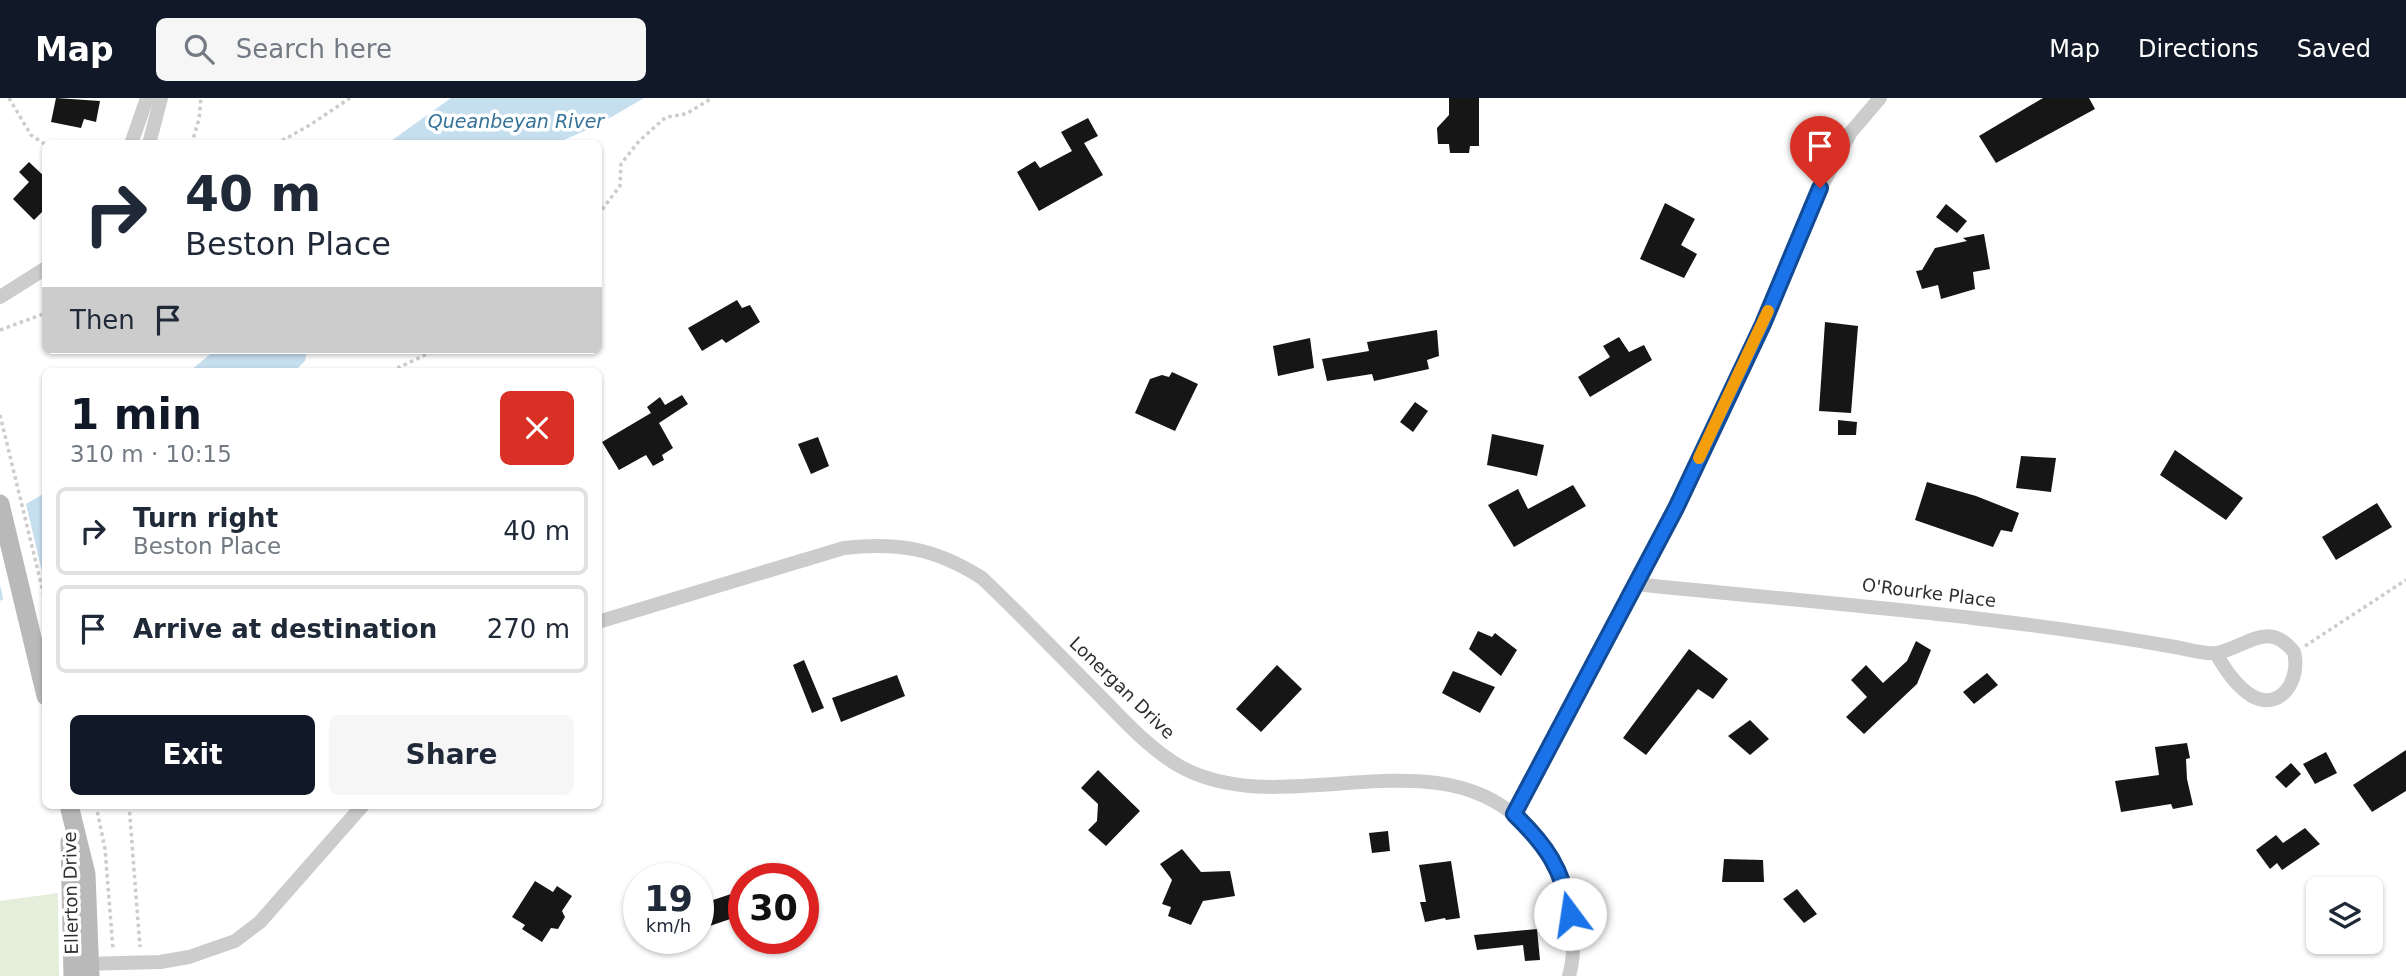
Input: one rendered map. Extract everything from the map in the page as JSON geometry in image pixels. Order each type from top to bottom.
[{"type":"main road","points":[[0,504],[42,678]]},
{"type":"main road","name":"Ellerton Drive","points":[[70,809],[86,874],[81,970]]},
{"type":"street","points":[[132,140],[147,98]]},
{"type":"street","points":[[150,140],[161,98]]},
{"type":"street","points":[[1514,814],[1720,415],[1820,188],[1851,132],[1880,98]]},
{"type":"street","points":[[0,298],[42,271]]},
{"type":"street","name":"Lonergan Drive","points":[[602,621],[844,548],[906,546],[959,563],[982,578],[1134,730],[1181,767],[1211,780],[1241,784],[1278,786],[1433,782],[1479,795],[1514,814],[1538,837],[1555,862],[1567,895],[1572,932],[1572,966],[1569,976]]},
{"type":"street","name":"O'Rourke Place","points":[[1635,584],[1965,616],[2119,637],[2216,654]]},
{"type":"street","points":[[2267,636],[2278,639],[2294,652],[2297,664],[2292,684],[2285,692],[2272,699],[2251,695],[2226,670],[2216,654],[2253,638],[2267,636]]},
{"type":"street","points":[[81,970],[113,964],[189,957],[235,941],[260,922],[359,809]]},
{"type":"path","points":[[9,98],[31,135],[42,142]]},
{"type":"path","points":[[193,140],[201,98]]},
{"type":"path","points":[[283,140],[349,98]]},
{"type":"path","points":[[602,210],[620,186],[621,164],[639,141],[666,117],[686,114],[712,98]]},
{"type":"path","points":[[0,330],[42,314]]},
{"type":"path","points":[[397,368],[427,354]]},
{"type":"path","points":[[0,415],[42,588]]},
{"type":"path","points":[[2294,652],[2406,580]]},
{"type":"path","points":[[97,809],[105,849],[113,964]]},
{"type":"path","points":[[129,809],[142,962]]},
{"type":"green space","points":[[58,893],[59,976],[0,976],[0,901]]},
{"type":"water","name":"Queanbeyan River","points":[[451,98],[644,98],[596,126],[564,140],[392,140]]},
{"type":"water","points":[[210,354],[306,354],[305,361],[298,368],[194,368]]},
{"type":"water","points":[[42,495],[42,577],[0,601],[0,519]]},
{"type":"pier","points":[[25,500],[42,572],[42,581],[4,602],[0,585],[0,515]]},
{"type":"building","points":[[56,98],[100,101],[96,122],[84,119],[81,128],[51,122]]},
{"type":"building","points":[[1449,98],[1479,98],[1479,146],[1470,146],[1469,153],[1450,153],[1449,144],[1438,144],[1437,128],[1449,115]]},
{"type":"building","points":[[2043,98],[2089,98],[2095,109],[1996,163],[1979,136]]},
{"type":"building","points":[[1088,118],[1098,136],[1084,143],[1103,175],[1039,211],[1017,172],[1035,161],[1040,168],[1072,151],[1061,132]]},
{"type":"building","points":[[29,162],[42,174],[42,212],[34,220],[13,199],[29,182],[19,172]]},
{"type":"building","points":[[1665,203],[1695,219],[1681,245],[1697,254],[1684,278],[1640,259]]},
{"type":"building","points":[[1946,204],[1967,221],[1957,233],[1936,217]]},
{"type":"building","points":[[1984,234],[1990,269],[1973,272],[1975,289],[1941,299],[1938,285],[1922,289],[1916,271],[1922,270],[1935,248]]},
{"type":"building","points":[[737,300],[742,308],[750,305],[760,322],[726,343],[722,339],[702,351],[688,328]]},
{"type":"building","points":[[1825,322],[1858,326],[1851,413],[1819,411]]},
{"type":"building","points":[[1437,330],[1439,356],[1427,360],[1429,369],[1374,381],[1372,374],[1327,381],[1322,359],[1369,351],[1367,342]]},
{"type":"building","points":[[1619,337],[1629,352],[1644,345],[1652,360],[1590,397],[1578,377],[1610,357],[1603,346]]},
{"type":"building","points":[[1310,338],[1314,368],[1278,376],[1273,346]]},
{"type":"building","points":[[1172,372],[1198,384],[1175,431],[1135,413],[1150,379],[1162,375],[1169,377]]},
{"type":"building","points":[[682,395],[688,404],[659,423],[673,448],[662,455],[664,460],[653,466],[646,455],[619,470],[602,442],[651,413],[647,407],[660,397],[665,405]]},
{"type":"building","points":[[1415,402],[1428,411],[1413,432],[1400,422]]},
{"type":"building","points":[[1838,420],[1857,422],[1856,435],[1838,435]]},
{"type":"building","points":[[1492,434],[1544,445],[1537,476],[1487,465]]},
{"type":"building","points":[[818,437],[829,466],[811,474],[798,444]]},
{"type":"building","points":[[2175,450],[2243,498],[2226,520],[2160,475]]},
{"type":"building","points":[[2021,456],[2056,458],[2051,492],[2016,488]]},
{"type":"building","points":[[1927,482],[1976,496],[2019,513],[2012,532],[2001,530],[1993,547],[1915,520]]},
{"type":"building","points":[[1573,485],[1586,506],[1514,547],[1488,505],[1518,489],[1528,509]]},
{"type":"building","points":[[2377,503],[2392,527],[2336,560],[2322,537]]},
{"type":"building","points":[[1478,631],[1492,637],[1495,633],[1517,650],[1501,676],[1469,649]]},
{"type":"building","points":[[1916,641],[1931,650],[1917,684],[1864,734],[1846,717],[1867,697],[1851,680],[1866,665],[1883,683],[1907,661]]},
{"type":"building","points":[[1689,649],[1728,679],[1713,699],[1698,689],[1646,755],[1623,738]]},
{"type":"building","points":[[804,660],[824,708],[812,713],[793,665]]},
{"type":"building","points":[[1277,665],[1302,689],[1261,732],[1236,709]]},
{"type":"building","points":[[1453,671],[1495,687],[1480,713],[1442,693]]},
{"type":"building","points":[[1987,673],[1998,685],[1974,704],[1963,692]]},
{"type":"building","points":[[897,675],[905,696],[841,722],[832,698]]},
{"type":"building","points":[[1750,720],[1769,739],[1750,755],[1728,736]]},
{"type":"building","points":[[2187,743],[2190,758],[2186,759],[2187,779],[2193,805],[2173,809],[2171,804],[2121,812],[2115,781],[2159,775],[2155,747]]},
{"type":"building","points":[[2406,750],[2406,791],[2372,812],[2353,785]]},
{"type":"building","points":[[2326,752],[2337,773],[2315,784],[2303,764]]},
{"type":"building","points":[[2291,763],[2301,774],[2286,788],[2275,777]]},
{"type":"building","points":[[1098,770],[1140,811],[1106,846],[1088,830],[1097,821],[1098,804],[1081,788]]},
{"type":"building","points":[[2305,828],[2320,844],[2282,870],[2277,863],[2270,869],[2256,850],[2276,835],[2283,843]]},
{"type":"building","points":[[1388,831],[1390,851],[1372,853],[1369,833]]},
{"type":"building","points":[[1182,849],[1201,872],[1230,871],[1235,896],[1203,901],[1191,925],[1168,916],[1171,907],[1162,904],[1172,880],[1160,864]]},
{"type":"building","points":[[1724,859],[1763,860],[1764,882],[1722,882]]},
{"type":"building","points":[[1451,861],[1460,918],[1425,922],[1420,902],[1426,902],[1419,865]]},
{"type":"building","points":[[535,881],[553,892],[557,886],[572,896],[562,911],[565,917],[558,929],[551,928],[542,942],[522,929],[525,925],[512,917]]},
{"type":"building","points":[[1797,889],[1817,914],[1804,923],[1783,899]]},
{"type":"building","points":[[728,895],[728,920],[714,925],[714,900]]},
{"type":"building","points":[[1537,929],[1540,960],[1525,961],[1523,945],[1477,950],[1474,935]]},
{"type":"slow traffic","points":[[1699,458],[1768,311]]},
{"type":"route","points":[[1570,914],[1567,895],[1555,862],[1538,837],[1514,814],[1676,508],[1763,324],[1820,188]]}]
